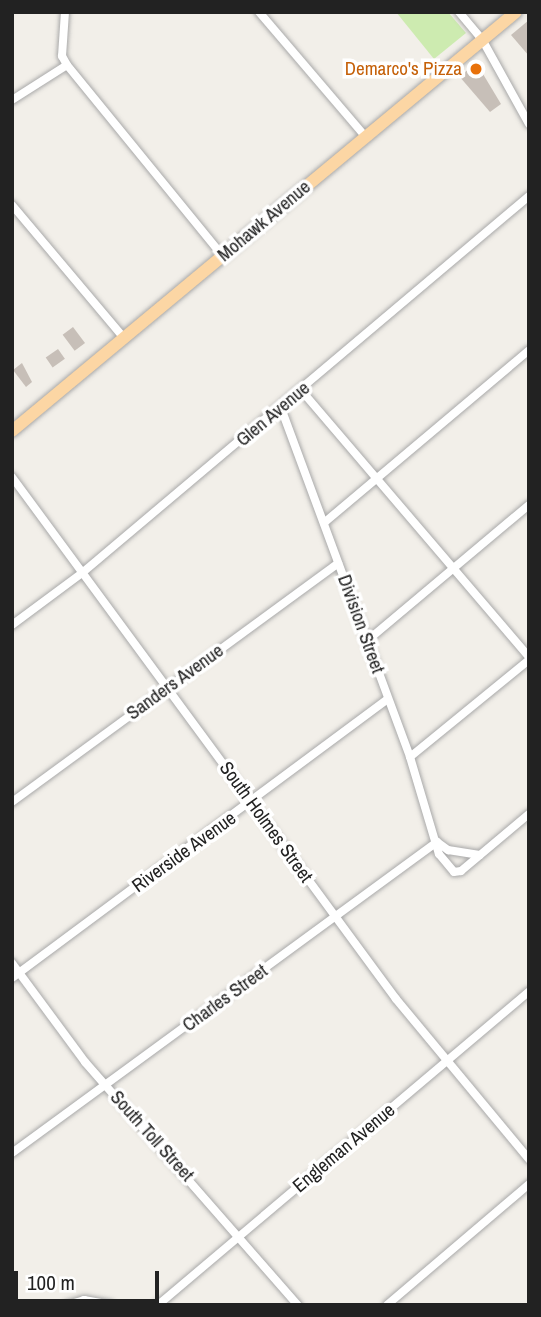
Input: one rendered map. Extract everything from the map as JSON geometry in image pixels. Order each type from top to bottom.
[{"type":"main road","name":"Mohawk Avenue","points":[[12,431],[516,12]]},
{"type":"street","points":[[65,12],[62,56],[67,65],[223,256]]},
{"type":"street","points":[[258,12],[365,136]]},
{"type":"street","points":[[459,12],[482,41],[529,124]]},
{"type":"street","points":[[12,100],[67,65]]},
{"type":"street","name":"Glen Avenue","points":[[12,625],[82,573],[281,408],[529,196]]},
{"type":"street","points":[[12,205],[123,337]]},
{"type":"street","points":[[325,522],[529,351]]},
{"type":"street","points":[[301,390],[529,658],[410,757]]},
{"type":"street","name":"Division Street","points":[[281,408],[368,640],[437,842]]},
{"type":"street","name":"South Holmes Street","points":[[12,477],[335,917],[446,1061],[529,1159]]},
{"type":"street","points":[[368,640],[529,505]]},
{"type":"street","name":"Sanders Avenue","points":[[12,802],[338,563]]},
{"type":"street","name":"Riverside Avenue","points":[[16,976],[388,699]]},
{"type":"street","points":[[437,842],[439,854],[454,872],[480,855],[529,814]]},
{"type":"street","points":[[437,842],[448,850],[480,855]]},
{"type":"street","name":"Charles Street","points":[[12,1153],[437,842]]},
{"type":"street","name":"South Toll Street","points":[[12,963],[16,976],[105,1085],[298,1305]]},
{"type":"street","name":"Engleman Avenue","points":[[158,1305],[529,991]]},
{"type":"street","points":[[387,1305],[529,1184]]},
{"type":"street","points":[[67,1305],[84,1300],[111,1305]]},
{"type":"green space","points":[[396,12],[448,12],[466,33],[434,59]]},
{"type":"building","points":[[529,20],[529,56],[511,35]]},
{"type":"building","points":[[477,64],[501,104],[490,112],[459,76]]},
{"type":"building","points":[[73,327],[85,343],[75,351],[63,335]]},
{"type":"building","points":[[58,349],[65,359],[53,367],[46,358]]},
{"type":"building","points":[[22,363],[32,382],[26,387],[13,370]]},
{"type":"place","name":"Demarco's Pizza","points":[[476,69]]}]
